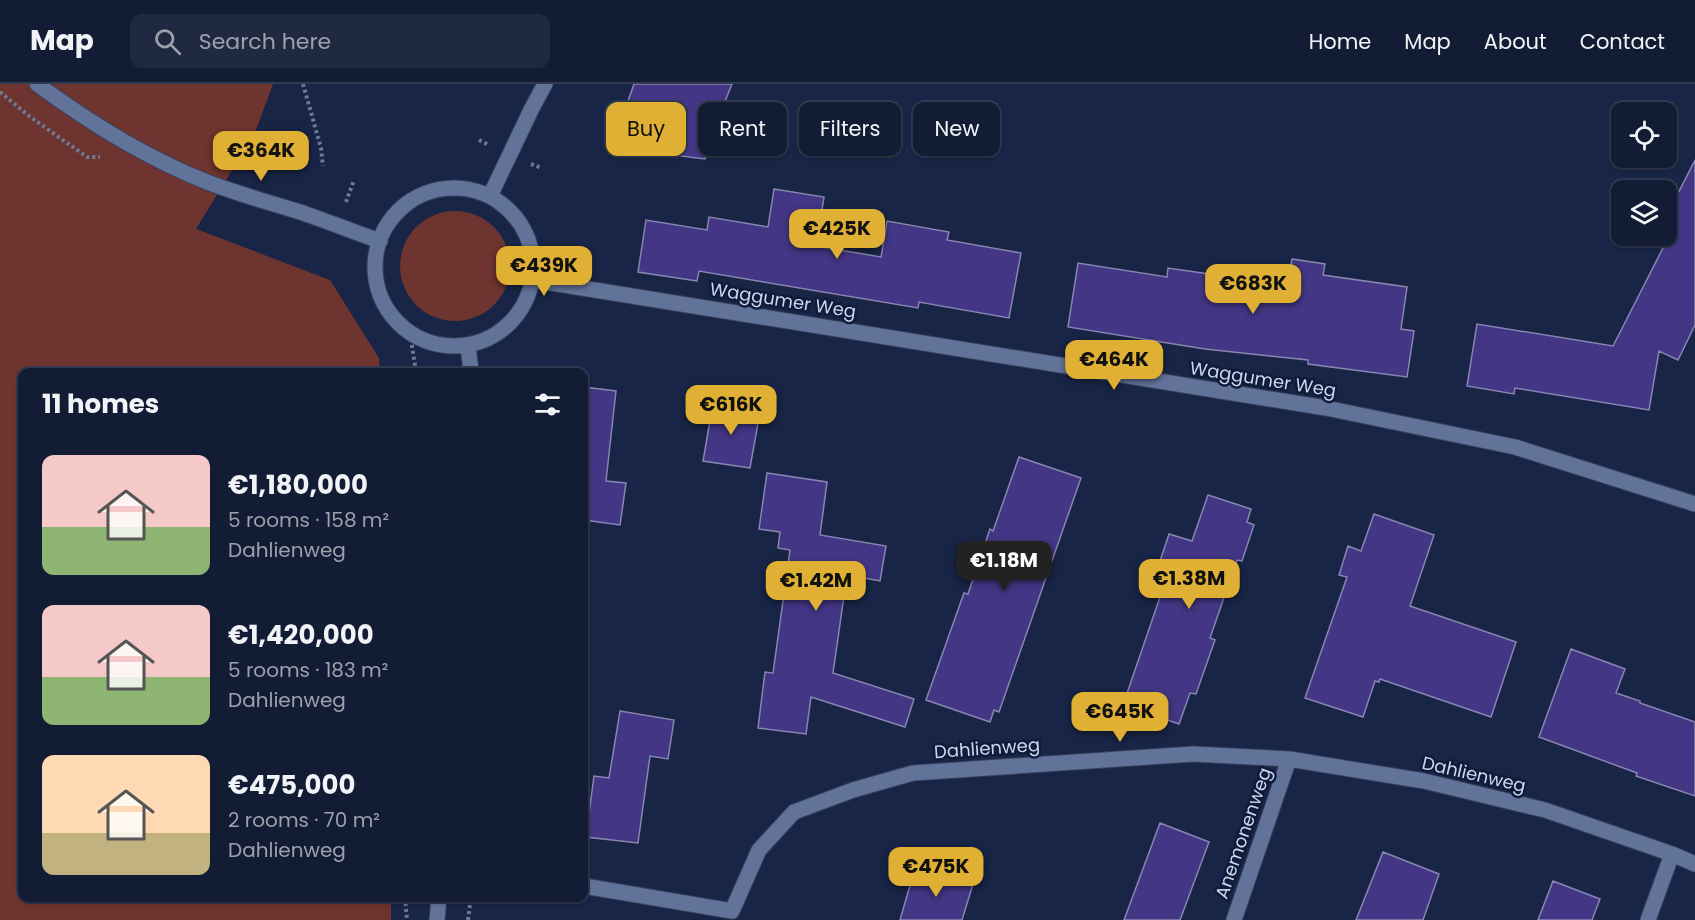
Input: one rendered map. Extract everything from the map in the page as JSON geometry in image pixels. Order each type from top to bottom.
[{"type":"street","points":[[37,84],[68,107],[122,141],[157,159],[207,182],[305,214],[380,242]]},
{"type":"street","points":[[490,196],[545,84]]},
{"type":"street","points":[[457,188],[474,190],[490,196],[507,207],[520,223],[529,240],[533,260],[533,280],[525,303],[510,323],[491,337],[468,345],[447,346],[428,342],[410,333],[395,320],[384,303],[378,285],[376,264],[385,229],[408,203],[423,194],[440,189],[457,188]]},
{"type":"street","name":"Waggumer Weg","points":[[533,280],[1326,408],[1515,447],[1695,504]]},
{"type":"street","points":[[468,345],[471,368]]},
{"type":"street","name":"Dahlienweg","points":[[588,887],[733,916],[759,850],[794,812],[853,790],[913,773],[1193,754],[1289,759],[1424,781],[1545,810],[1695,864]]},
{"type":"street","name":"Anemonenweg","points":[[1234,920],[1289,759]]},
{"type":"street","points":[[1648,920],[1672,854]]},
{"type":"street","points":[[437,920],[439,902]]},
{"type":"path","points":[[303,84],[321,148],[323,166]]},
{"type":"path","points":[[0,92],[28,116],[87,157]]},
{"type":"path","points":[[410,333],[415,368]]},
{"type":"path","points":[[405,902],[407,920]]},
{"type":"path","points":[[468,920],[470,902]]},
{"type":"shaded area","points":[[0,84],[273,84],[255,133],[196,229],[330,280],[379,358],[380,368],[18,368],[18,902],[391,902],[391,920],[0,920]]},
{"type":"shaded area","points":[[455,211],[476,215],[494,227],[506,245],[510,266],[506,287],[494,305],[476,317],[455,321],[434,317],[416,305],[404,287],[400,266],[404,245],[416,227],[434,215]]},
{"type":"building","points":[[634,84],[732,84],[725,102],[698,102],[698,156],[706,156],[705,159],[681,156],[686,156],[686,102],[628,101]]},
{"type":"building","points":[[1695,160],[1695,325],[1678,360],[1659,351],[1649,410],[1515,388],[1514,394],[1467,386],[1477,324],[1613,346],[1663,248],[1658,246],[1677,246],[1677,195]]},
{"type":"building","points":[[774,189],[824,197],[816,246],[881,257],[887,221],[949,232],[947,240],[1021,253],[1009,318],[919,302],[918,308],[699,271],[697,281],[638,272],[646,220],[707,230],[709,217],[768,227]]},
{"type":"building","points":[[1292,259],[1325,264],[1323,275],[1407,287],[1401,329],[1414,331],[1407,377],[1308,364],[1308,360],[1205,349],[1068,327],[1078,263],[1167,277],[1168,268],[1216,275],[1215,283],[1286,293]]},
{"type":"building","points":[[588,388],[616,391],[606,481],[626,483],[620,525],[588,521]]},
{"type":"building","points":[[713,403],[760,412],[750,468],[703,461]]},
{"type":"building","points":[[1019,457],[1081,478],[999,712],[994,710],[990,722],[926,700],[964,593],[968,594],[990,529],[993,531]]},
{"type":"building","points":[[767,473],[827,482],[820,535],[886,546],[880,581],[847,575],[833,673],[914,699],[905,727],[811,697],[806,734],[758,728],[765,672],[773,673],[790,550],[778,548],[780,532],[759,529]]},
{"type":"building","points":[[1208,495],[1251,509],[1247,522],[1254,525],[1242,561],[1237,560],[1210,638],[1215,640],[1196,694],[1190,693],[1179,724],[1123,705],[1171,565],[1160,561],[1169,534],[1192,541]]},
{"type":"building","points":[[1374,514],[1434,535],[1410,606],[1516,642],[1491,717],[1380,679],[1379,682],[1375,681],[1363,717],[1305,698],[1347,577],[1339,575],[1348,546],[1361,551]]},
{"type":"building","points":[[1571,649],[1625,669],[1616,693],[1695,722],[1695,796],[1636,776],[1637,773],[1539,737]]},
{"type":"building","points":[[620,711],[674,720],[668,759],[650,756],[638,843],[588,837],[594,776],[609,778]]},
{"type":"building","points":[[1160,823],[1209,842],[1180,920],[1124,920]]},
{"type":"building","points":[[1383,852],[1439,874],[1423,920],[1356,920]]},
{"type":"building","points":[[915,868],[973,884],[962,920],[900,920]]},
{"type":"building","points":[[1553,881],[1600,899],[1592,920],[1538,920]]}]
